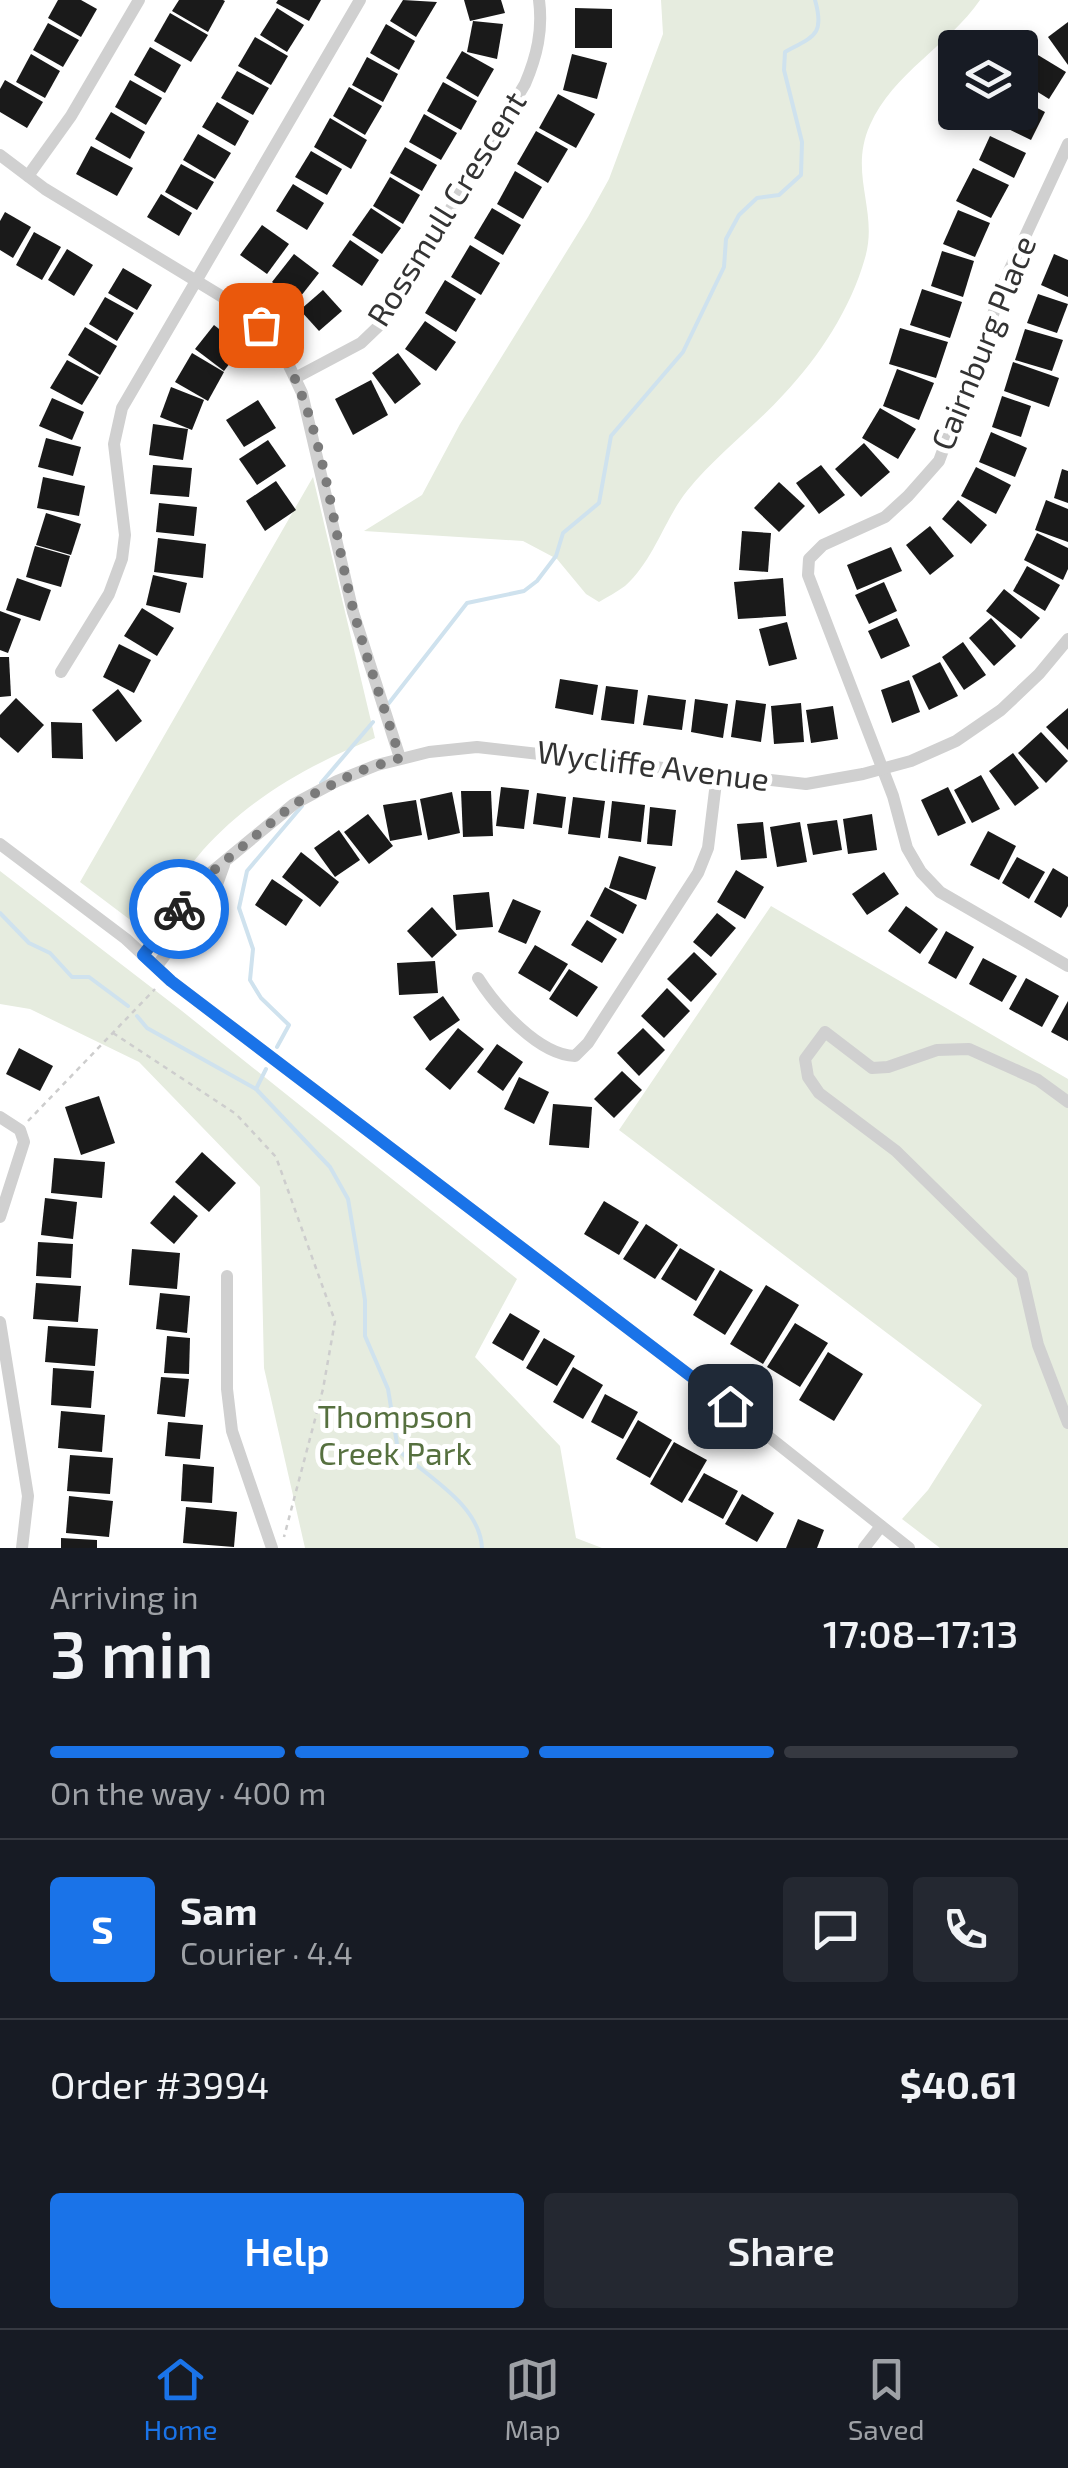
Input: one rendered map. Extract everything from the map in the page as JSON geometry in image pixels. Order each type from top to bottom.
[{"type":"street","points":[[28,176],[70,116],[139,0]]},
{"type":"street","points":[[61,672],[108,594],[122,559],[125,536],[114,444],[122,408],[360,0]]},
{"type":"street","name":"Rossmull Crescent","points":[[296,377],[373,334],[400,296],[525,84],[536,59],[540,36],[539,0]]},
{"type":"street","name":"Cairnburg Place","points":[[882,769],[808,575],[808,559],[823,545],[884,517],[938,461],[1009,270],[1068,144]]},
{"type":"street","points":[[0,155],[250,314],[272,338],[296,377],[354,612],[400,758]]},
{"type":"street","name":"Wycliffe Avenue","points":[[143,955],[202,880],[224,865],[258,831],[294,804],[357,772],[400,758],[476,746],[806,784],[911,761],[956,742],[1001,710],[1040,674],[1068,638]]},
{"type":"street","points":[[882,769],[906,848],[921,872],[940,892],[1068,966]]},
{"type":"street","points":[[478,978],[498,1009],[560,1056],[575,1056],[588,1043],[698,873],[708,848],[717,774]]},
{"type":"street","points":[[0,844],[909,1548]]},
{"type":"street","name":"Wycliffe Avenue","points":[[156,967],[215,890],[224,865]]},
{"type":"street","points":[[1068,1102],[1038,1080],[969,1049],[937,1050],[888,1068],[872,1068],[826,1032],[805,1059],[808,1077],[820,1093],[896,1151],[1022,1275],[1038,1346],[1068,1423]]},
{"type":"street","points":[[0,1118],[20,1130],[24,1142],[0,1217]]},
{"type":"street","points":[[227,1276],[227,1389],[232,1431],[272,1548]]},
{"type":"street","points":[[0,1322],[28,1496],[22,1548]]},
{"type":"street","points":[[864,1548],[880,1526]]},
{"type":"path","points":[[20,1130],[155,989]]},
{"type":"path","points":[[113,1032],[236,1114],[276,1157],[335,1321],[324,1389],[281,1548]]},
{"type":"green space","points":[[661,0],[980,0],[954,30],[938,30],[938,45],[893,90],[870,125],[862,160],[869,224],[865,258],[832,331],[784,394],[687,491],[644,564],[625,586],[599,602],[586,594],[557,559],[523,541],[364,531],[422,495],[460,424],[609,179],[663,34]]},
{"type":"green space","points":[[313,477],[375,738],[304,771],[241,814],[203,850],[141,928],[80,882]]},
{"type":"green space","name":"Thompson Creek Park","points":[[0,871],[517,1279],[475,1357],[560,1446],[576,1538],[602,1548],[305,1548],[264,1368],[260,1187],[139,1062],[30,1009],[0,1004]]},
{"type":"green space","points":[[771,906],[1068,1079],[1068,1548],[940,1548],[902,1519],[928,1490],[982,1405],[619,1130]]},
{"type":"building","points":[[58,0],[81,0],[97,9],[81,37],[48,18]]},
{"type":"building","points":[[179,0],[225,1],[208,32],[172,11]]},
{"type":"building","points":[[321,0],[309,21],[276,3]]},
{"type":"building","points":[[403,0],[437,2],[416,37],[390,21]]},
{"type":"building","points":[[464,0],[501,0],[505,13],[470,21]]},
{"type":"building","points":[[277,8],[304,25],[287,52],[260,35]]},
{"type":"building","points":[[575,8],[612,9],[612,48],[575,48]]},
{"type":"building","points":[[170,13],[208,35],[191,62],[154,41]]},
{"type":"building","points":[[473,21],[503,24],[497,59],[467,52]]},
{"type":"building","points":[[1068,22],[1068,65],[1048,37]]},
{"type":"building","points":[[48,23],[79,40],[63,67],[33,50]]},
{"type":"building","points":[[386,24],[415,41],[399,70],[370,53]]},
{"type":"building","points":[[255,37],[288,56],[271,85],[238,66]]},
{"type":"building","points":[[150,47],[181,65],[165,93],[134,75]]},
{"type":"building","points":[[462,51],[494,69],[478,97],[446,78]]},
{"type":"building","points":[[31,54],[60,71],[45,98],[16,82]]},
{"type":"building","points":[[572,54],[607,63],[597,99],[563,90]]},
{"type":"building","points":[[1038,55],[1066,72],[1049,99],[1038,92]]},
{"type":"building","points":[[367,57],[398,74],[383,102],[352,85]]},
{"type":"building","points":[[237,71],[269,88],[253,115],[221,98]]},
{"type":"building","points":[[5,80],[43,102],[27,128],[0,112],[0,89]]},
{"type":"building","points":[[130,80],[162,98],[146,125],[115,107]]},
{"type":"building","points":[[443,82],[477,101],[461,130],[427,111]]},
{"type":"building","points":[[349,87],[382,106],[365,135],[333,116]]},
{"type":"building","points":[[558,94],[595,114],[576,148],[539,128]]},
{"type":"building","points":[[217,102],[249,121],[235,146],[202,127]]},
{"type":"building","points":[[111,112],[145,132],[130,159],[95,139]]},
{"type":"building","points":[[424,114],[457,133],[441,160],[409,142]]},
{"type":"building","points":[[330,118],[367,140],[351,169],[314,147]]},
{"type":"building","points":[[1010,130],[1036,130],[1031,140]]},
{"type":"building","points":[[536,131],[568,149],[548,183],[517,164]]},
{"type":"building","points":[[198,134],[231,153],[215,179],[183,160]]},
{"type":"building","points":[[990,136],[1026,153],[1014,178],[979,160]]},
{"type":"building","points":[[91,146],[133,168],[117,196],[76,174]]},
{"type":"building","points":[[405,147],[437,165],[422,191],[390,173]]},
{"type":"building","points":[[311,151],[342,169],[327,195],[295,177]]},
{"type":"building","points":[[181,164],[214,182],[197,210],[165,192]]},
{"type":"building","points":[[973,168],[1009,185],[991,218],[956,201]]},
{"type":"building","points":[[515,171],[542,187],[523,219],[497,204]]},
{"type":"building","points":[[390,177],[420,195],[403,224],[373,206]]},
{"type":"building","points":[[293,184],[324,203],[307,230],[276,211]]},
{"type":"building","points":[[161,194],[192,213],[179,236],[147,217]]},
{"type":"building","points":[[371,208],[401,228],[382,254],[352,235]]},
{"type":"building","points":[[492,208],[521,225],[503,255],[474,238]]},
{"type":"building","points":[[958,210],[990,223],[975,257],[943,244]]},
{"type":"building","points":[[5,212],[31,227],[13,258],[0,250],[0,221]]},
{"type":"building","points":[[262,225],[289,244],[267,274],[240,255]]},
{"type":"building","points":[[34,232],[61,247],[42,280],[16,265]]},
{"type":"building","points":[[350,240],[379,260],[362,286],[332,266]]},
{"type":"building","points":[[470,245],[500,263],[481,295],[451,277]]},
{"type":"building","points":[[67,249],[93,265],[74,296],[48,280]]},
{"type":"building","points":[[942,251],[974,261],[963,297],[931,286]]},
{"type":"building","points":[[294,254],[319,273],[297,301],[272,282]]},
{"type":"building","points":[[1054,254],[1068,260],[1068,297],[1041,285]]},
{"type":"building","points":[[123,268],[152,285],[137,310],[108,293]]},
{"type":"building","points":[[445,280],[476,299],[456,332],[425,313]]},
{"type":"building","points":[[922,289],[962,302],[950,338],[910,325]]},
{"type":"building","points":[[323,290],[342,311],[319,331],[300,310]]},
{"type":"building","points":[[1038,294],[1068,304],[1057,333],[1027,323]]},
{"type":"building","points":[[105,297],[134,313],[117,341],[89,324]]},
{"type":"building","points":[[425,321],[456,342],[436,371],[405,349]]},
{"type":"building","points":[[214,325],[242,347],[224,371],[195,349]]},
{"type":"building","points":[[85,327],[117,346],[100,375],[68,355]]},
{"type":"building","points":[[900,328],[948,342],[936,378],[889,364]]},
{"type":"building","points":[[1025,329],[1063,340],[1052,371],[1015,360]]},
{"type":"building","points":[[192,353],[224,372],[208,401],[175,382]]},
{"type":"building","points":[[398,353],[421,384],[395,404],[372,373]]},
{"type":"building","points":[[67,360],[99,377],[82,405],[50,388]]},
{"type":"building","points":[[1013,362],[1059,378],[1049,407],[1004,391]]},
{"type":"building","points":[[897,369],[934,383],[919,420],[883,406]]},
{"type":"building","points":[[371,380],[388,415],[353,435],[335,399]]},
{"type":"building","points":[[171,387],[204,400],[192,430],[160,417]]},
{"type":"building","points":[[1002,396],[1031,406],[1021,437],[992,427]]},
{"type":"building","points":[[52,398],[84,412],[72,440],[39,426]]},
{"type":"building","points":[[258,400],[276,428],[244,447],[226,420]]},
{"type":"building","points":[[880,408],[916,429],[898,459],[862,438]]},
{"type":"building","points":[[153,424],[188,429],[183,460],[149,455]]},
{"type":"building","points":[[991,432],[1027,448],[1015,477],[979,462]]},
{"type":"building","points":[[46,438],[81,447],[73,476],[38,467]]},
{"type":"building","points":[[268,440],[286,466],[257,485],[239,459]]},
{"type":"building","points":[[864,443],[890,472],[861,497],[835,469]]},
{"type":"building","points":[[153,465],[192,468],[189,497],[150,494]]},
{"type":"building","points":[[821,465],[845,495],[819,514],[796,483]]},
{"type":"building","points":[[976,467],[1011,485],[996,514],[961,496]]},
{"type":"building","points":[[1062,469],[1068,471],[1068,503],[1054,498]]},
{"type":"building","points":[[43,477],[85,486],[79,516],[37,508]]},
{"type":"building","points":[[276,481],[296,510],[265,531],[246,501]]},
{"type":"building","points":[[779,482],[805,506],[779,532],[754,508]]},
{"type":"building","points":[[958,500],[987,525],[971,544],[942,519]]},
{"type":"building","points":[[1046,500],[1068,509],[1068,542],[1035,530]]},
{"type":"building","points":[[159,503],[197,507],[194,536],[156,532]]},
{"type":"building","points":[[46,513],[81,524],[71,555],[36,545]]},
{"type":"building","points":[[930,526],[954,556],[930,575],[906,545]]},
{"type":"building","points":[[742,531],[771,533],[768,572],[739,570]]},
{"type":"building","points":[[1037,533],[1068,548],[1068,569],[1063,580],[1024,560]]},
{"type":"building","points":[[158,538],[206,544],[203,578],[154,572]]},
{"type":"building","points":[[35,546],[70,556],[61,587],[26,577]]},
{"type":"building","points":[[891,547],[902,571],[857,590],[847,565]]},
{"type":"building","points":[[1027,566],[1060,585],[1045,611],[1013,591]]},
{"type":"building","points":[[153,575],[187,583],[180,613],[146,605]]},
{"type":"building","points":[[17,578],[51,590],[40,621],[6,610]]},
{"type":"building","points":[[783,578],[786,616],[738,619],[734,582]]},
{"type":"building","points":[[884,582],[897,611],[869,624],[855,595]]},
{"type":"building","points":[[1004,589],[1040,618],[1021,639],[986,611]]},
{"type":"building","points":[[142,608],[174,628],[157,656],[124,636]]},
{"type":"building","points":[[0,611],[21,619],[8,653],[0,650]]},
{"type":"building","points":[[897,618],[910,646],[881,659],[868,631]]},
{"type":"building","points":[[991,618],[1016,646],[994,666],[969,638]]},
{"type":"building","points":[[787,622],[797,659],[769,666],[759,629]]},
{"type":"building","points":[[963,642],[986,675],[964,690],[942,657]]},
{"type":"building","points":[[119,644],[151,660],[134,693],[103,677]]},
{"type":"building","points":[[0,657],[9,657],[11,696],[0,697]]},
{"type":"building","points":[[940,662],[958,696],[929,710],[912,676]]},
{"type":"building","points":[[560,679],[598,685],[593,715],[555,708]]},
{"type":"building","points":[[909,680],[920,712],[892,723],[881,690]]},
{"type":"building","points":[[606,686],[638,690],[634,724],[601,720]]},
{"type":"building","points":[[118,689],[142,721],[116,742],[92,710]]},
{"type":"building","points":[[648,695],[686,700],[682,730],[643,725]]},
{"type":"building","points":[[16,698],[44,725],[18,753],[0,737],[0,715]]},
{"type":"building","points":[[695,699],[728,704],[723,738],[691,732]]},
{"type":"building","points":[[736,700],[766,704],[761,742],[731,737]]},
{"type":"building","points":[[801,703],[804,742],[774,744],[771,706]]},
{"type":"building","points":[[833,706],[838,739],[811,743],[806,710]]},
{"type":"building","points":[[1068,708],[1068,750],[1046,727]]},
{"type":"building","points":[[51,722],[82,723],[83,759],[52,758]]},
{"type":"building","points":[[1041,732],[1068,761],[1046,783],[1018,753]]},
{"type":"building","points":[[1013,753],[1039,788],[1015,806],[989,771]]},
{"type":"building","points":[[981,775],[1000,809],[972,823],[954,790]]},
{"type":"building","points":[[501,787],[529,790],[524,829],[496,826]]},
{"type":"building","points":[[948,787],[966,823],[938,836],[921,800]]},
{"type":"building","points":[[461,791],[491,791],[493,836],[463,837]]},
{"type":"building","points":[[452,792],[460,833],[428,840],[420,799]]},
{"type":"building","points":[[537,793],[566,797],[562,828],[533,824]]},
{"type":"building","points":[[573,797],[605,801],[600,838],[568,834]]},
{"type":"building","points":[[416,800],[422,835],[390,841],[383,805]]},
{"type":"building","points":[[612,801],[645,805],[641,842],[608,838]]},
{"type":"building","points":[[650,807],[676,810],[672,846],[647,844]]},
{"type":"building","points":[[368,814],[393,846],[369,864],[344,832]]},
{"type":"building","points":[[872,814],[877,850],[848,854],[843,819]]},
{"type":"building","points":[[837,820],[842,850],[813,855],[807,824]]},
{"type":"building","points":[[763,822],[767,858],[741,860],[737,824]]},
{"type":"building","points":[[800,822],[807,862],[777,867],[770,827]]},
{"type":"building","points":[[339,830],[360,860],[335,877],[314,848]]},
{"type":"building","points":[[988,831],[1016,846],[999,880],[970,865]]},
{"type":"building","points":[[301,852],[339,882],[320,907],[282,877]]},
{"type":"building","points":[[619,856],[656,867],[646,900],[609,888]]},
{"type":"building","points":[[1017,857],[1045,872],[1029,899],[1002,883]]},
{"type":"building","points":[[1053,868],[1068,877],[1068,906],[1061,918],[1034,902]]},
{"type":"building","points":[[736,870],[764,887],[745,919],[717,902]]},
{"type":"building","points":[[884,872],[899,894],[867,915],[852,894]]},
{"type":"building","points":[[272,879],[303,900],[286,926],[255,905]]},
{"type":"building","points":[[605,887],[637,905],[623,934],[590,916]]},
{"type":"building","points":[[489,892],[493,927],[456,930],[453,895]]},
{"type":"building","points":[[513,899],[541,911],[526,944],[498,932]]},
{"type":"building","points":[[906,906],[938,929],[920,954],[888,931]]},
{"type":"building","points":[[432,907],[457,935],[432,958],[407,931]]},
{"type":"building","points":[[717,913],[736,928],[711,957],[693,942]]},
{"type":"building","points":[[587,920],[617,939],[602,963],[571,945]]},
{"type":"building","points":[[946,931],[974,947],[956,979],[928,963]]},
{"type":"building","points":[[535,945],[568,964],[550,992],[518,973]]},
{"type":"building","points":[[694,952],[717,974],[691,1002],[667,979]]},
{"type":"building","points":[[983,958],[1017,976],[1002,1002],[969,984]]},
{"type":"building","points":[[435,961],[438,993],[399,995],[397,963]]},
{"type":"building","points":[[569,969],[598,987],[577,1017],[549,999]]},
{"type":"building","points":[[1026,978],[1059,996],[1042,1027],[1009,1009]]},
{"type":"building","points":[[667,988],[690,1011],[664,1038],[641,1016]]},
{"type":"building","points":[[443,996],[460,1020],[430,1041],[413,1017]]},
{"type":"building","points":[[1068,1001],[1068,1041],[1051,1032]]},
{"type":"building","points":[[458,1028],[484,1049],[450,1090],[425,1069]]},
{"type":"building","points":[[643,1028],[665,1050],[639,1076],[617,1053]]},
{"type":"building","points":[[497,1044],[523,1062],[503,1091],[477,1072]]},
{"type":"building","points":[[19,1048],[53,1066],[40,1091],[6,1074]]},
{"type":"building","points":[[622,1071],[642,1090],[614,1118],[594,1099]]},
{"type":"building","points":[[519,1077],[549,1092],[534,1124],[504,1109]]},
{"type":"building","points":[[99,1096],[115,1143],[81,1155],[65,1107]]},
{"type":"building","points":[[553,1104],[592,1107],[589,1148],[549,1145]]},
{"type":"building","points":[[202,1152],[236,1183],[209,1212],[175,1182]]},
{"type":"building","points":[[54,1158],[105,1162],[102,1198],[51,1193]]},
{"type":"building","points":[[174,1195],[198,1216],[174,1244],[150,1223]]},
{"type":"building","points":[[45,1198],[77,1202],[73,1239],[41,1235]]},
{"type":"building","points":[[604,1201],[639,1222],[619,1255],[584,1234]]},
{"type":"building","points":[[646,1224],[678,1245],[655,1279],[623,1259]]},
{"type":"building","points":[[38,1242],[73,1244],[71,1278],[36,1276]]},
{"type":"building","points":[[680,1248],[715,1269],[696,1301],[661,1279]]},
{"type":"building","points":[[132,1249],[180,1253],[177,1289],[129,1285]]},
{"type":"building","points":[[720,1270],[753,1290],[725,1335],[693,1315]]},
{"type":"building","points":[[36,1283],[81,1286],[78,1322],[33,1319]]},
{"type":"building","points":[[766,1285],[799,1305],[763,1364],[730,1344]]},
{"type":"building","points":[[160,1293],[190,1296],[187,1333],[156,1329]]},
{"type":"building","points":[[510,1313],[540,1331],[523,1361],[492,1343]]},
{"type":"building","points":[[795,1323],[828,1343],[800,1387],[767,1367]]},
{"type":"building","points":[[48,1326],[98,1329],[95,1366],[45,1362]]},
{"type":"building","points":[[167,1336],[190,1338],[189,1374],[164,1373]]},
{"type":"building","points":[[544,1338],[575,1356],[557,1386],[526,1368]]},
{"type":"building","points":[[828,1352],[863,1374],[834,1421],[799,1400]]},
{"type":"building","points":[[573,1367],[603,1385],[583,1419],[553,1402]]},
{"type":"building","points":[[53,1368],[94,1371],[91,1408],[51,1405]]},
{"type":"building","points":[[161,1377],[189,1379],[185,1417],[157,1414]]},
{"type":"building","points":[[605,1394],[638,1412],[623,1439],[591,1422]]},
{"type":"building","points":[[61,1411],[105,1415],[102,1452],[58,1448]]},
{"type":"building","points":[[638,1420],[672,1440],[650,1478],[616,1459]]},
{"type":"building","points":[[168,1422],[203,1425],[200,1459],[165,1456]]},
{"type":"building","points":[[674,1442],[707,1460],[682,1503],[650,1484]]},
{"type":"building","points":[[70,1455],[113,1458],[110,1494],[67,1491]]},
{"type":"building","points":[[183,1464],[214,1467],[212,1503],[181,1501]]},
{"type":"building","points":[[704,1473],[738,1491],[723,1519],[688,1500]]},
{"type":"building","points":[[742,1494],[774,1513],[757,1542],[725,1524]]},
{"type":"building","points":[[69,1496],[113,1501],[109,1537],[66,1533]]},
{"type":"building","points":[[186,1507],[237,1512],[234,1547],[183,1543]]},
{"type":"building","points":[[798,1519],[824,1530],[817,1548],[786,1548]]},
{"type":"building","points":[[61,1538],[97,1540],[97,1548],[61,1548]]},
{"type":"waterway","points":[[389,703],[467,603],[524,591],[556,556],[563,533],[599,503],[611,436],[683,352],[724,267],[726,239],[739,215],[757,198],[779,195],[801,175],[802,142],[784,70],[785,52],[818,28],[815,0]]},
{"type":"waterway","points":[[321,783],[373,722]]},
{"type":"waterway","points":[[277,1047],[289,1025],[261,998],[250,980],[253,949],[239,908],[247,871],[302,806]]},
{"type":"waterway","points":[[0,913],[29,943],[50,953],[72,977],[89,977],[128,1006]]},
{"type":"waterway","points":[[137,1016],[147,1028],[256,1089],[330,1167],[348,1199],[365,1300],[365,1336],[388,1389],[398,1450],[462,1505],[479,1533],[482,1548]]},
{"type":"waterway","points":[[256,1089],[266,1069]]},
{"type":"way so far","points":[[179,909],[202,880],[294,804],[357,772],[400,758],[354,612],[302,393],[284,353],[261,325]]},
{"type":"route","points":[[179,909],[143,955],[171,981],[730,1406]]}]
